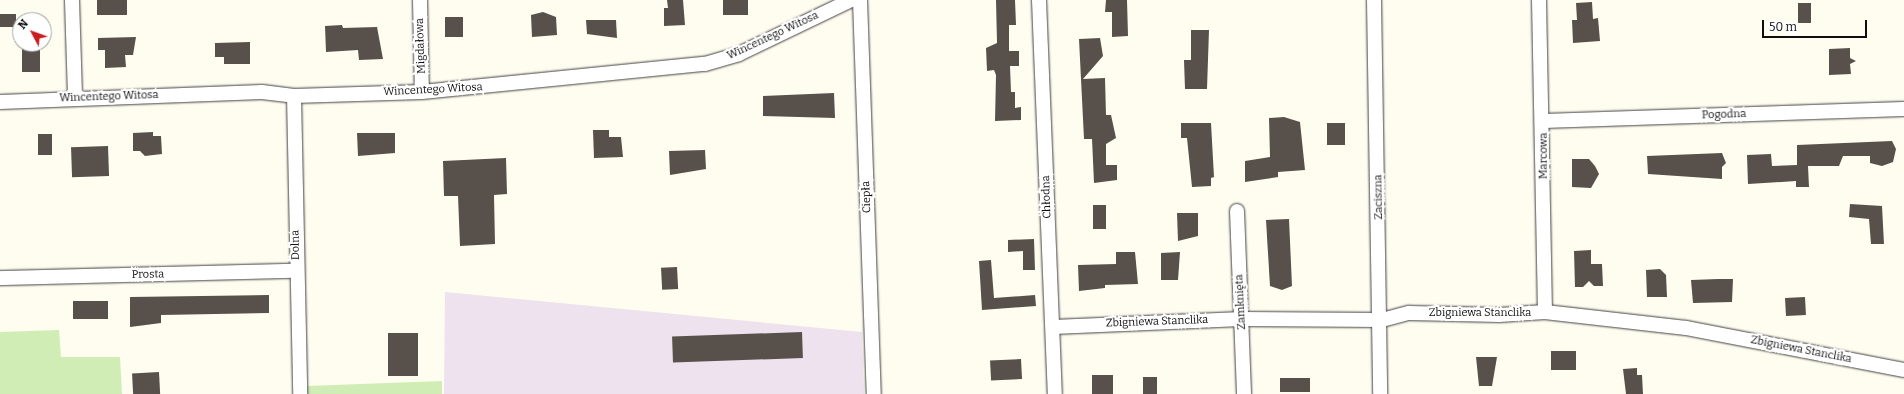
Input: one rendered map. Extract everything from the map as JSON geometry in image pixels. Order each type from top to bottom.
[{"type":"street","points":[[72,0],[75,98]]},
{"type":"street","name":"Migdałowa","points":[[420,0],[422,92]]},
{"type":"street","name":"Wincentego Witosa","points":[[0,102],[262,92],[294,96],[422,92],[705,64],[739,54],[851,0]]},
{"type":"street","name":"Ciepła","points":[[860,0],[874,394]]},
{"type":"street","name":"Chłodna","points":[[1039,0],[1055,394]]},
{"type":"street","name":"Zaciszna","points":[[1374,0],[1382,320],[1380,394]]},
{"type":"street","name":"Marcowa","points":[[1539,0],[1543,121],[1545,312]]},
{"type":"street","name":"Dolna","points":[[294,96],[300,394]]},
{"type":"street","name":"Pogodna","points":[[1543,121],[1904,109]]},
{"type":"street","name":"Zamknięta","points":[[1237,211],[1244,394]]},
{"type":"street","name":"Prosta","points":[[0,278],[297,271]]},
{"type":"street","name":"Zbigniewa Stanclika","points":[[1053,326],[1242,319],[1382,320],[1409,313],[1545,312],[1686,328],[1904,370]]},
{"type":"shaded area","points":[[445,292],[862,332],[864,394],[444,394]]},
{"type":"green space","points":[[59,330],[61,357],[120,357],[122,394],[0,394],[0,332]]},
{"type":"green space","points":[[442,381],[442,394],[307,394],[307,386]]},
{"type":"building","points":[[97,0],[127,0],[127,15],[97,15]]},
{"type":"building","points":[[667,0],[683,0],[685,25],[664,26],[664,8],[668,8]]},
{"type":"building","points":[[723,0],[748,0],[748,15],[723,15]]},
{"type":"building","points":[[996,0],[1015,0],[1016,25],[1009,25],[1009,51],[1019,51],[1019,66],[1010,66],[1011,92],[1015,92],[1015,108],[1021,107],[1021,120],[995,121],[996,75],[994,70],[987,71],[986,48],[997,43]]},
{"type":"building","points":[[1106,0],[1127,0],[1128,36],[1112,37],[1112,12],[1105,12]]},
{"type":"building","points":[[1592,2],[1593,19],[1598,18],[1600,41],[1573,43],[1572,20],[1577,20],[1576,3]]},
{"type":"building","points":[[1798,3],[1811,3],[1811,23],[1798,23]]},
{"type":"building","points":[[543,12],[556,17],[557,35],[532,37],[531,15]]},
{"type":"building","points":[[0,14],[12,14],[12,27],[0,27]]},
{"type":"building","points":[[445,17],[463,17],[463,37],[445,37]]},
{"type":"building","points":[[586,20],[616,20],[617,38],[587,34]]},
{"type":"building","points":[[342,25],[343,28],[377,27],[383,59],[359,60],[358,50],[326,52],[325,26]]},
{"type":"building","points":[[1191,30],[1209,30],[1207,89],[1185,89],[1184,60],[1191,60]]},
{"type":"building","points":[[136,37],[133,55],[125,55],[126,67],[105,68],[105,50],[98,50],[98,38]]},
{"type":"building","points":[[1100,38],[1103,56],[1083,79],[1105,78],[1106,115],[1111,115],[1116,138],[1106,144],[1106,165],[1117,165],[1117,180],[1094,183],[1092,139],[1084,139],[1079,39]]},
{"type":"building","points":[[250,42],[250,64],[224,64],[224,57],[215,57],[215,43]]},
{"type":"building","points":[[1850,48],[1850,58],[1856,61],[1850,64],[1851,74],[1829,75],[1829,49]]},
{"type":"building","points":[[22,52],[40,52],[40,72],[22,72]]},
{"type":"building","points":[[834,93],[835,118],[763,116],[763,96]]},
{"type":"building","points":[[1284,117],[1300,122],[1305,170],[1278,172],[1278,177],[1245,182],[1245,161],[1270,157],[1269,118]]},
{"type":"building","points":[[1181,123],[1211,123],[1214,177],[1211,178],[1211,186],[1192,187],[1187,138],[1181,138]]},
{"type":"building","points":[[1327,123],[1345,123],[1345,145],[1327,145]]},
{"type":"building","points":[[593,130],[609,130],[609,137],[621,137],[623,157],[594,158]]},
{"type":"building","points":[[153,132],[153,136],[161,136],[162,154],[145,156],[140,151],[133,151],[133,133]]},
{"type":"building","points":[[357,133],[395,133],[395,153],[358,156]]},
{"type":"building","points":[[38,134],[52,134],[52,155],[38,155]]},
{"type":"building","points":[[1892,141],[1896,149],[1893,162],[1882,166],[1870,163],[1870,156],[1843,156],[1839,166],[1808,166],[1809,187],[1796,187],[1796,181],[1748,184],[1747,155],[1771,154],[1772,166],[1797,165],[1797,145]]},
{"type":"building","points":[[108,146],[109,176],[72,177],[71,147]]},
{"type":"building","points":[[705,150],[706,169],[670,175],[669,151]]},
{"type":"building","points":[[1722,153],[1726,163],[1722,167],[1722,179],[1648,174],[1647,156]]},
{"type":"building","points":[[506,158],[507,194],[494,195],[495,244],[460,246],[458,196],[444,196],[443,161]]},
{"type":"building","points":[[1572,159],[1589,159],[1595,166],[1599,174],[1591,188],[1572,187]]},
{"type":"building","points":[[1850,204],[1882,206],[1884,244],[1871,244],[1869,219],[1849,217]]},
{"type":"building","points":[[1093,205],[1106,205],[1106,229],[1093,229]]},
{"type":"building","points":[[1177,213],[1198,213],[1198,236],[1178,241]]},
{"type":"building","points":[[1289,219],[1292,286],[1282,290],[1270,286],[1266,220]]},
{"type":"building","points":[[1034,239],[1035,270],[1023,270],[1023,251],[1008,252],[1008,240]]},
{"type":"building","points":[[1591,250],[1591,264],[1602,264],[1603,286],[1594,286],[1589,281],[1583,287],[1575,287],[1574,251]]},
{"type":"building","points":[[1116,252],[1135,252],[1138,284],[1105,285],[1105,288],[1079,291],[1078,265],[1116,264]]},
{"type":"building","points":[[1180,252],[1178,280],[1161,280],[1161,253]]},
{"type":"building","points":[[991,260],[994,298],[1035,295],[1036,306],[982,310],[979,261]]},
{"type":"building","points":[[677,267],[678,289],[662,290],[661,268]]},
{"type":"building","points":[[1660,269],[1666,275],[1667,297],[1647,297],[1646,270]]},
{"type":"building","points":[[1733,279],[1732,302],[1693,303],[1691,280]]},
{"type":"building","points":[[269,295],[269,313],[161,315],[161,323],[130,327],[130,297]]},
{"type":"building","points":[[1805,297],[1806,315],[1786,316],[1785,298]]},
{"type":"building","points":[[73,301],[108,301],[108,319],[73,319]]},
{"type":"building","points":[[802,332],[803,358],[673,363],[672,337]]},
{"type":"building","points":[[388,333],[418,333],[418,376],[388,376]]},
{"type":"building","points":[[1551,351],[1576,351],[1576,370],[1551,370]]},
{"type":"building","points":[[1476,357],[1497,357],[1492,386],[1479,386]]},
{"type":"building","points":[[1021,359],[1022,379],[991,381],[990,361]]},
{"type":"building","points":[[1637,368],[1637,375],[1642,375],[1643,394],[1626,394],[1623,369]]},
{"type":"building","points":[[159,372],[160,394],[133,394],[132,373]]},
{"type":"building","points":[[1092,375],[1113,375],[1113,394],[1092,394]]},
{"type":"building","points":[[1143,377],[1157,377],[1157,394],[1143,394]]},
{"type":"building","points":[[1280,378],[1310,378],[1310,392],[1280,392]]}]
